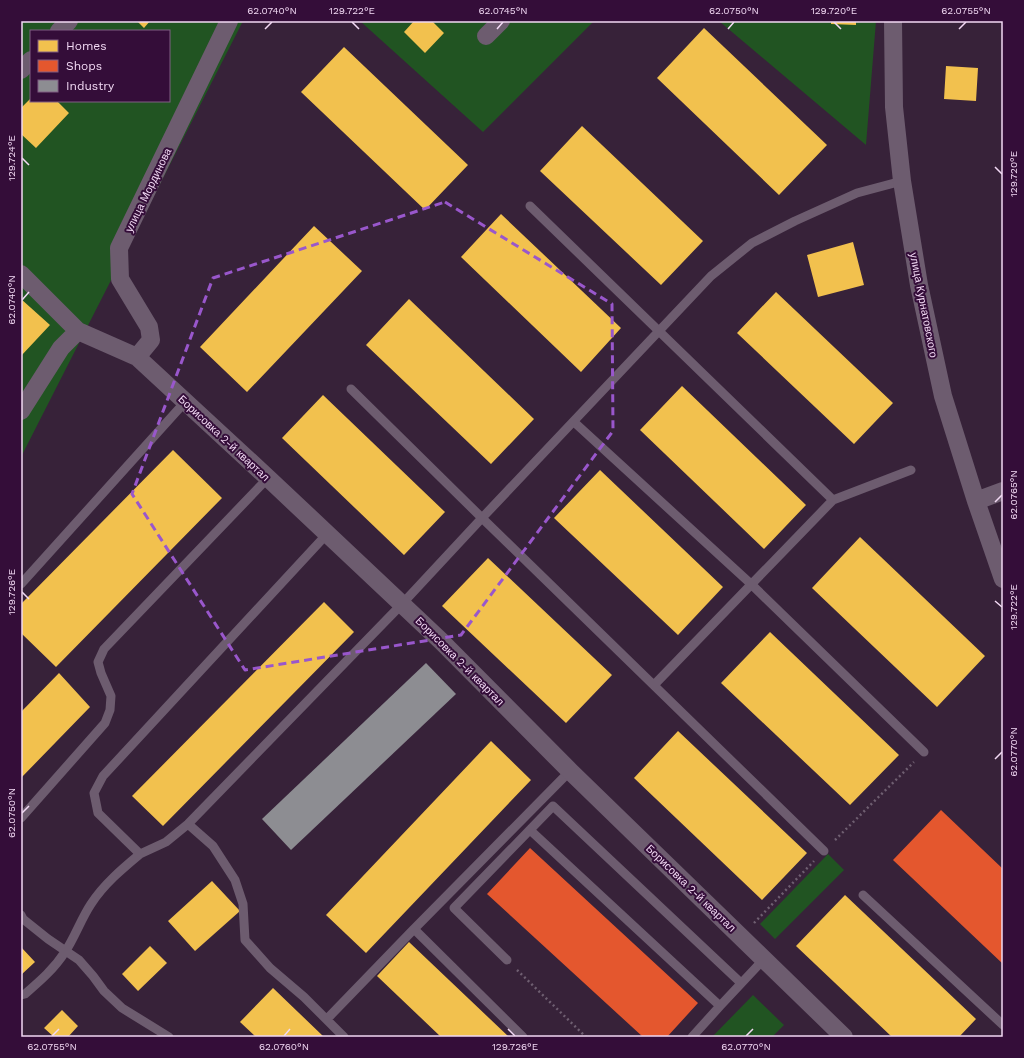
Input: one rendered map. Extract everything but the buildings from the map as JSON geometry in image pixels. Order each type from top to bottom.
[{"type":"street","points":[[60,30],[69,21]]},
{"type":"street","name":"улица Мординова","points":[[137,357],[151,340],[149,327],[120,279],[120,248],[229,21]]},
{"type":"street","points":[[486,36],[501,21]]},
{"type":"street","name":"улица Курнатовского","points":[[893,21],[894,107],[902,181],[919,285],[943,396],[976,501],[1003,579]]},
{"type":"street","points":[[21,70],[30,61]]},
{"type":"street","name":"Борисовка 2-й квартал","points":[[21,274],[78,330],[137,357],[268,478],[441,641],[570,771],[844,1037]]},
{"type":"street","points":[[21,411],[61,348],[78,330]]},
{"type":"street","points":[[976,501],[1003,491]]},
{"type":"lane","points":[[21,995],[25,994],[50,973],[65,952],[79,924],[92,903],[112,878],[140,854],[166,842],[188,824],[402,604],[711,276],[752,243],[795,221],[857,193],[902,181]]},
{"type":"lane","points":[[530,206],[834,500]]},
{"type":"lane","points":[[351,390],[824,851]]},
{"type":"lane","points":[[21,584],[185,402]]},
{"type":"lane","points":[[574,422],[751,584],[924,752]]},
{"type":"lane","points":[[654,685],[834,500],[911,470]]},
{"type":"lane","points":[[21,818],[105,723],[110,710],[111,696],[98,662],[104,649],[268,478]]},
{"type":"lane","points":[[140,854],[98,813],[94,793],[103,776],[327,534]]},
{"type":"lane","points":[[326,1019],[570,771]]},
{"type":"lane","points":[[507,960],[454,908],[554,806],[741,983]]},
{"type":"lane","points":[[188,824],[213,846],[235,880],[243,904],[245,940],[270,968],[304,997],[344,1037]]},
{"type":"lane","points":[[530,830],[720,1006]]},
{"type":"lane","points":[[863,895],[1003,1025]]},
{"type":"lane","points":[[21,915],[23,919],[65,952],[79,960],[104,991],[122,1008],[169,1037]]},
{"type":"lane","points":[[414,929],[523,1037]]},
{"type":"lane","points":[[692,1037],[764,959]]},
{"type":"path","points":[[507,960],[586,1037]]},
{"type":"highlighted area","points":[[445,202],[612,304],[613,431],[461,635],[245,670],[132,494],[213,278]]},
{"type":"green space","points":[[21,21],[243,21],[21,457]]},
{"type":"green space","points":[[360,21],[594,21],[483,132]]},
{"type":"green space","points":[[719,21],[876,21],[866,145]]},
{"type":"green space","points":[[828,854],[844,870],[775,939],[760,924]]},
{"type":"green space","points":[[753,995],[784,1025],[772,1037],[712,1037]]}]
